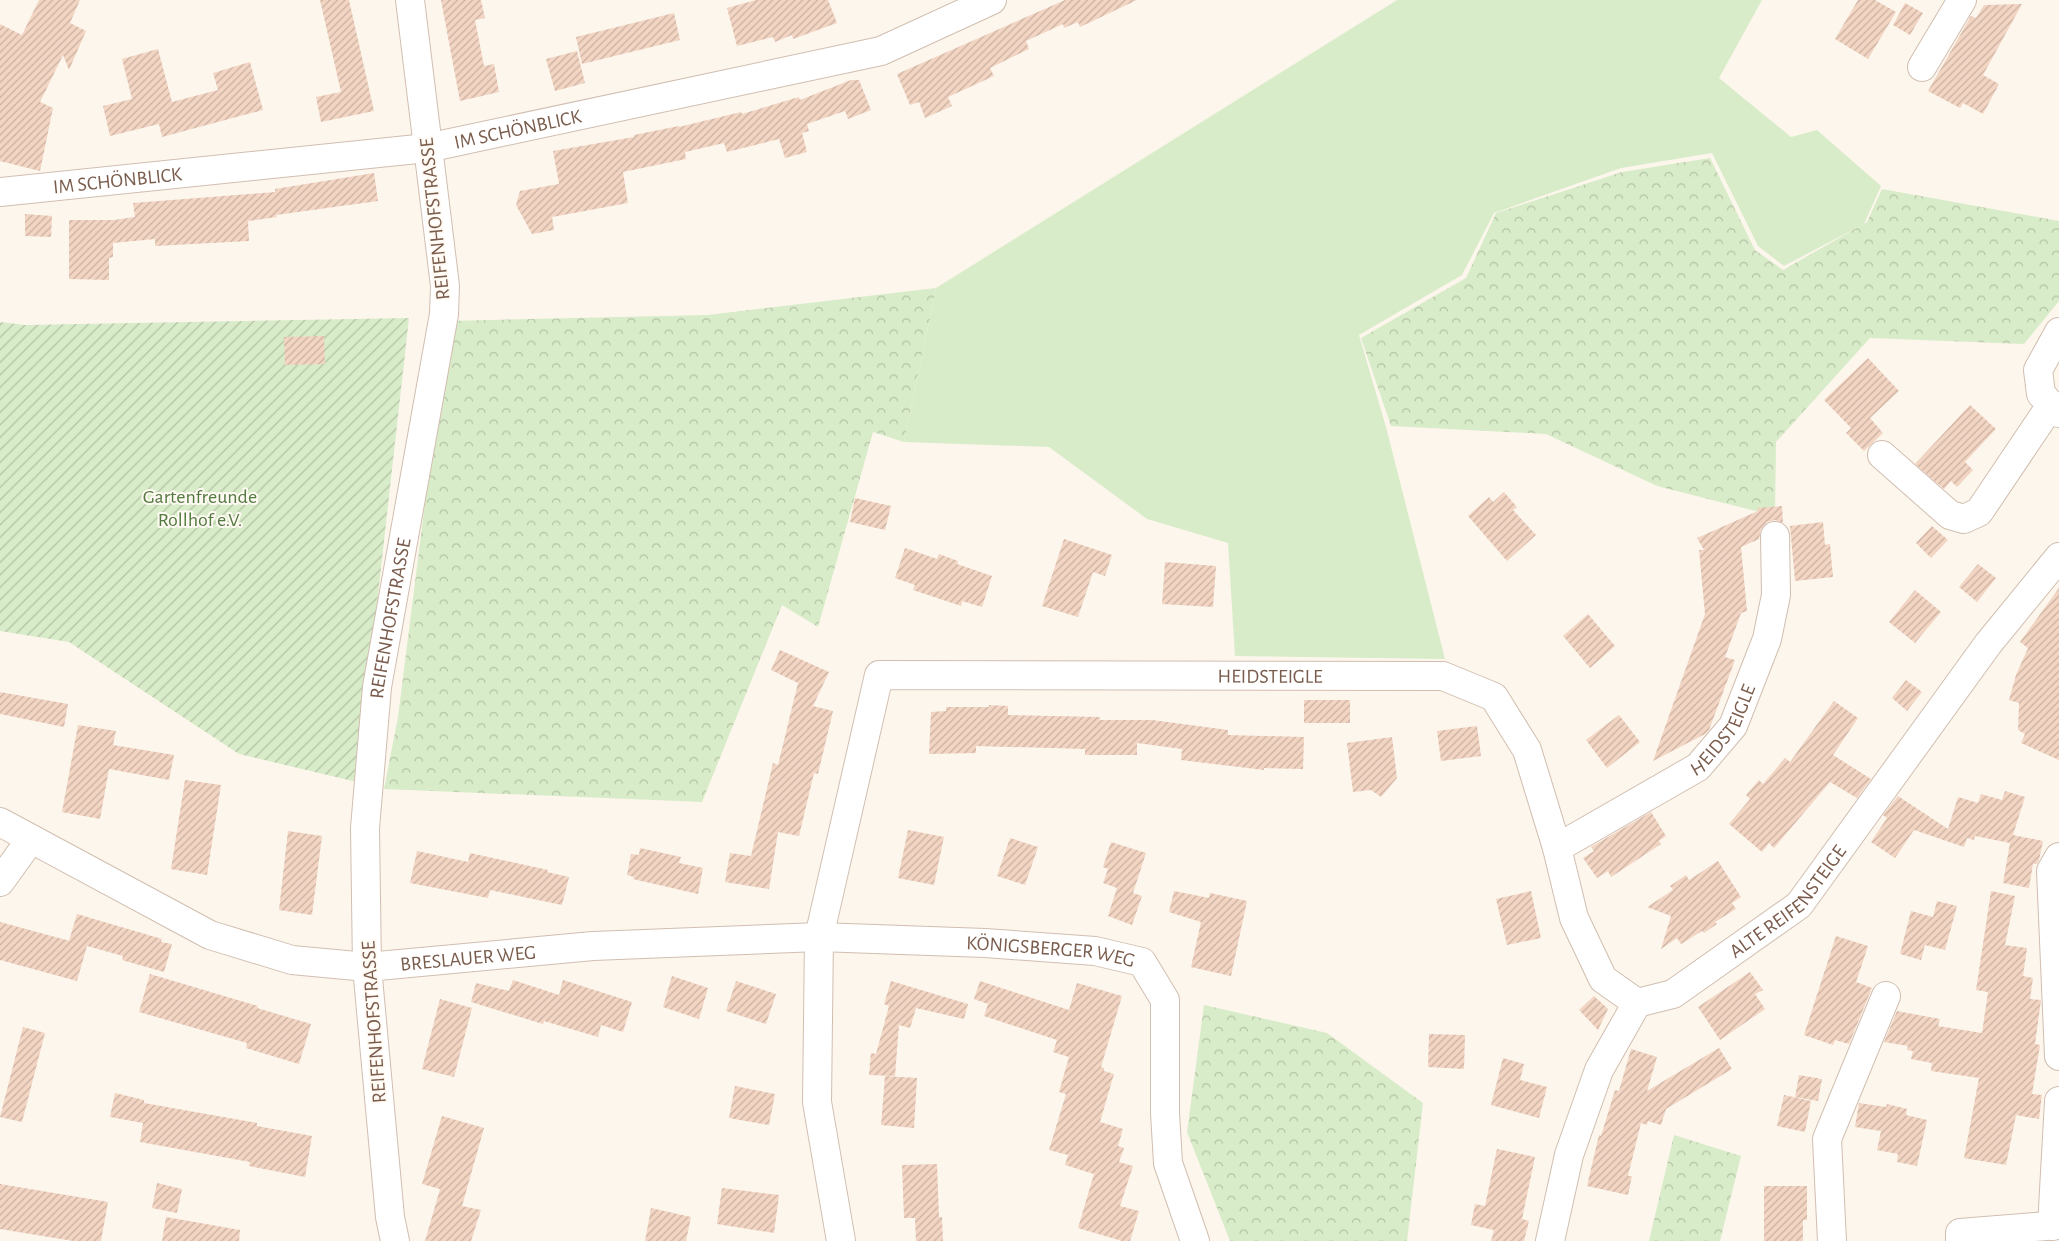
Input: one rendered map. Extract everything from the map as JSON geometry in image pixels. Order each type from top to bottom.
[{"type":"street","name":"REIFENHOFSTRASSE","points":[[395,1241],[390,1217],[367,967],[365,828],[377,687],[444,314],[445,286],[410,0]]},
{"type":"street","name":"IM SCHÖNBLICK","points":[[0,192],[427,148],[881,50],[992,0]]},
{"type":"street","points":[[1922,67],[1962,0]]},
{"type":"street","points":[[1882,456],[1950,515],[1964,519],[1979,512],[2055,409],[2041,394],[2038,370],[2059,332]]},
{"type":"street","name":"HEIDSTEIGLE","points":[[1557,848],[1698,767],[1733,726],[1766,639],[1776,595],[1775,536]]},
{"type":"street","name":"ALTE REIFENSTEIGE","points":[[1637,1003],[1673,994],[1799,905],[1988,644],[2059,557]]},
{"type":"street","name":"HEIDSTEIGLE","points":[[818,937],[879,675],[1443,676],[1494,697],[1527,750],[1557,848],[1574,918],[1603,979],[1637,1003]]},
{"type":"street","name":"BRESLAUER WEG","points":[[0,822],[210,935],[292,960],[367,967],[594,946],[818,937]]},
{"type":"street","points":[[0,882],[31,839]]},
{"type":"street","points":[[2059,857],[2051,871],[2059,1056]]},
{"type":"street","points":[[818,937],[817,1102],[841,1241]]},
{"type":"street","name":"KÖNIGSBERGER WEG","points":[[818,937],[976,942],[1086,950],[1142,962],[1165,1000],[1168,1163],[1195,1241]]},
{"type":"street","points":[[1832,1241],[1827,1138],[1886,996]]},
{"type":"street","points":[[1550,1241],[1569,1155],[1599,1070],[1637,1003]]},
{"type":"street","points":[[1960,1241],[1960,1233],[2055,1226],[2059,1101]]},
{"type":"green space","points":[[1397,0],[1762,0],[1719,78],[1791,137],[1817,130],[1881,186],[1864,224],[1784,266],[1758,246],[1712,153],[1621,168],[1494,213],[1462,275],[1359,335],[1386,427],[1445,659],[1235,656],[1228,543],[1147,519],[1049,447],[904,442],[936,288]]},
{"type":"green space","points":[[1710,158],[1755,250],[1783,270],[1867,222],[1882,189],[2059,221],[2059,301],[2024,344],[1870,338],[1776,442],[1775,516],[1657,486],[1546,434],[1391,426],[1361,338],[1466,278],[1496,213],[1622,172]]},
{"type":"green space","points":[[936,288],[904,442],[873,432],[818,627],[782,605],[702,802],[384,789],[398,717],[448,321],[708,315]]},
{"type":"green space","name":"Gartenfreunde Rollhof e.V.","points":[[409,318],[357,782],[239,754],[69,642],[0,631],[0,322],[25,325]]},
{"type":"green space","points":[[1204,1005],[1327,1033],[1423,1103],[1407,1241],[1230,1241],[1187,1132]]},
{"type":"green space","points":[[1674,1135],[1741,1156],[1720,1241],[1649,1241]]},
{"type":"building","points":[[39,0],[80,0],[70,23],[86,31],[69,70],[63,55],[40,102],[53,108],[40,171],[0,161],[0,24],[22,35]]},
{"type":"building","points":[[320,0],[349,0],[374,111],[321,122],[316,97],[341,92]]},
{"type":"building","points":[[441,0],[481,0],[485,18],[475,20],[484,66],[494,64],[499,92],[460,101]]},
{"type":"building","points":[[756,0],[828,0],[837,23],[793,39],[792,35],[775,42],[773,37],[737,46],[727,8]]},
{"type":"building","points":[[1065,0],[1137,0],[1080,27],[1078,22],[1064,28],[1063,24],[1026,41],[1029,49],[990,68],[994,76],[948,97],[952,106],[925,118],[919,102],[910,105],[897,74]]},
{"type":"building","points":[[1858,0],[1875,0],[1896,12],[1868,59],[1835,39]]},
{"type":"building","points":[[1905,3],[1923,13],[1910,35],[1893,25]]},
{"type":"building","points":[[2022,4],[1983,75],[1999,84],[1983,114],[1963,103],[1960,108],[1928,91],[1971,16],[1976,18],[1984,5]]},
{"type":"building","points":[[674,13],[680,40],[582,64],[576,37]]},
{"type":"building","points":[[158,49],[172,102],[218,90],[213,73],[250,62],[263,110],[162,137],[159,124],[110,136],[103,106],[132,99],[122,59]]},
{"type":"building","points":[[577,51],[585,83],[555,91],[546,59]]},
{"type":"building","points":[[851,80],[859,80],[871,110],[848,119],[845,111],[807,124],[809,131],[802,133],[807,152],[785,158],[779,139],[727,152],[724,143],[685,152],[686,159],[623,172],[628,203],[552,217],[554,230],[532,234],[516,205],[520,191],[559,184],[553,151],[634,137],[634,135],[679,127],[741,112],[742,114],[799,97],[800,100]]},
{"type":"building","points":[[374,173],[378,201],[276,215],[277,217],[248,221],[249,241],[155,246],[155,239],[113,243],[113,257],[109,258],[109,280],[69,279],[69,220],[114,220],[135,217],[133,203],[275,192],[275,189]]},
{"type":"building","points":[[25,214],[52,216],[51,237],[25,236]]},
{"type":"building","points":[[324,336],[325,364],[285,365],[284,337]]},
{"type":"building","points":[[1868,358],[1899,391],[1870,418],[1883,433],[1864,451],[1846,433],[1851,428],[1824,400]]},
{"type":"building","points":[[1970,405],[1996,429],[1965,462],[1973,470],[1957,487],[1951,481],[1944,489],[1915,464]]},
{"type":"building","points":[[1504,492],[1517,507],[1513,510],[1536,535],[1507,561],[1468,516],[1489,497],[1493,502]]},
{"type":"building","points":[[855,498],[891,506],[885,530],[850,522]]},
{"type":"building","points":[[1782,506],[1783,523],[1775,520],[1767,522],[1761,529],[1759,539],[1741,547],[1747,611],[1741,613],[1725,657],[1735,660],[1709,730],[1705,734],[1653,761],[1705,614],[1699,550],[1704,550],[1697,538],[1758,511],[1757,508]]},
{"type":"building","points":[[1823,522],[1825,545],[1830,544],[1833,577],[1795,581],[1790,526]]},
{"type":"building","points":[[1932,526],[1948,540],[1931,558],[1916,543]]},
{"type":"building","points":[[1064,539],[1112,555],[1105,576],[1093,572],[1078,617],[1042,606]]},
{"type":"building","points":[[905,548],[937,559],[939,554],[958,561],[957,564],[992,576],[982,607],[962,601],[961,606],[913,590],[915,585],[895,578]]},
{"type":"building","points":[[1165,562],[1216,566],[1213,607],[1162,604]]},
{"type":"building","points":[[1978,564],[1996,578],[1977,602],[1959,587]]},
{"type":"building","points":[[2059,588],[2059,760],[2021,743],[2025,734],[2018,730],[2019,703],[2009,700],[2016,675],[2028,648],[2020,642]]},
{"type":"building","points":[[1915,590],[1941,612],[1915,643],[1889,622]]},
{"type":"building","points":[[1588,614],[1615,646],[1590,668],[1563,636]]},
{"type":"building","points":[[780,650],[829,672],[813,706],[833,711],[818,774],[814,773],[799,836],[778,832],[769,889],[725,882],[730,853],[751,856],[773,763],[778,765],[798,683],[771,670]]},
{"type":"building","points":[[1906,680],[1922,692],[1907,711],[1892,698]]},
{"type":"building","points":[[0,692],[68,704],[64,727],[0,714]]},
{"type":"building","points":[[1304,700],[1350,700],[1350,723],[1304,723]]},
{"type":"building","points":[[1834,701],[1858,718],[1833,755],[1871,779],[1857,798],[1830,782],[1774,848],[1769,843],[1762,852],[1729,824],[1750,799],[1746,795],[1759,780],[1763,784],[1785,758],[1790,762]]},
{"type":"building","points":[[989,705],[1008,706],[1008,715],[1100,717],[1100,720],[1152,720],[1228,730],[1228,735],[1304,737],[1303,769],[1264,768],[1264,770],[1181,760],[1182,749],[1137,743],[1137,755],[1085,755],[1085,749],[976,746],[976,753],[929,754],[931,712],[946,711],[946,707],[989,707]]},
{"type":"building","points":[[1619,715],[1640,742],[1607,768],[1586,740]]},
{"type":"building","points":[[78,725],[116,731],[113,745],[174,755],[169,780],[109,769],[100,819],[62,812]]},
{"type":"building","points":[[1477,726],[1481,756],[1441,761],[1437,731]]},
{"type":"building","points":[[1392,737],[1397,778],[1381,797],[1371,790],[1353,792],[1347,743]]},
{"type":"building","points":[[185,780],[221,785],[207,875],[171,869]]},
{"type":"building","points":[[2005,791],[2025,797],[2013,835],[2043,841],[2039,860],[2037,864],[2033,864],[2029,888],[2003,883],[2010,843],[1975,836],[1974,840],[1967,838],[1964,847],[1914,830],[1895,858],[1871,842],[1887,818],[1883,815],[1898,796],[1948,829],[1958,797],[1978,803],[1981,794],[2002,800]]},
{"type":"building","points":[[1651,812],[1666,836],[1659,841],[1661,844],[1611,877],[1608,871],[1597,878],[1583,858],[1594,851],[1591,847]]},
{"type":"building","points":[[908,830],[944,837],[934,885],[898,878]]},
{"type":"building","points":[[288,831],[322,836],[312,915],[279,910]]},
{"type":"building","points":[[1010,838],[1038,847],[1025,885],[997,876]]},
{"type":"building","points":[[1111,842],[1146,853],[1133,893],[1142,896],[1132,925],[1108,916],[1117,888],[1103,883],[1108,869],[1103,867]]},
{"type":"building","points":[[640,848],[681,857],[679,863],[703,868],[698,894],[633,879],[634,877],[627,875],[631,854],[639,855]]},
{"type":"building","points":[[417,851],[468,862],[470,853],[548,870],[547,872],[569,877],[562,905],[490,890],[488,898],[410,883]]},
{"type":"building","points":[[1718,861],[1741,897],[1732,903],[1736,909],[1715,922],[1717,924],[1704,933],[1702,931],[1681,944],[1677,938],[1661,949],[1671,916],[1647,907],[1673,890],[1670,886],[1686,875],[1689,880]]},
{"type":"building","points":[[1174,891],[1209,898],[1210,893],[1247,901],[1231,976],[1191,967],[1201,922],[1169,912]]},
{"type":"building","points":[[1531,891],[1541,938],[1507,945],[1496,899]]},
{"type":"building","points":[[1991,891],[2015,896],[2005,945],[2027,948],[2023,976],[2033,978],[2030,999],[2041,1000],[2035,1044],[2040,1045],[2032,1094],[2042,1095],[2039,1119],[2016,1115],[2006,1165],[1964,1158],[1979,1078],[1931,1071],[1932,1063],[1911,1059],[1913,1051],[1907,1050],[1908,1046],[1884,1042],[1897,1011],[1940,1019],[1938,1026],[1982,1033],[1988,992],[1976,990]]},
{"type":"building","points":[[1937,901],[1957,906],[1945,950],[1925,945],[1921,960],[1900,954],[1911,911],[1933,917]]},
{"type":"building","points":[[77,914],[162,939],[161,942],[172,944],[164,972],[122,960],[123,956],[87,946],[77,981],[0,960],[0,922],[69,941]]},
{"type":"building","points":[[1836,936],[1868,946],[1856,982],[1872,988],[1849,1044],[1835,1040],[1833,1045],[1804,1035]]},
{"type":"building","points":[[1750,972],[1763,990],[1755,994],[1765,1009],[1720,1040],[1698,1007]]},
{"type":"building","points":[[150,974],[311,1024],[299,1064],[246,1048],[247,1043],[139,1012]]},
{"type":"building","points":[[672,976],[708,988],[699,1019],[663,1007]]},
{"type":"building","points":[[513,980],[559,995],[563,980],[632,1002],[623,1032],[601,1025],[598,1037],[544,1021],[543,1024],[471,1002],[476,983],[509,991]]},
{"type":"building","points":[[736,981],[776,994],[766,1024],[726,1011]]},
{"type":"building","points":[[891,981],[968,1004],[964,1019],[916,1008],[910,1028],[899,1025],[895,1076],[869,1075],[871,1053],[876,1054],[889,1006],[884,1004]]},
{"type":"building","points":[[980,981],[1069,1010],[1077,983],[1122,996],[1101,1067],[1104,1068],[1104,1071],[1114,1074],[1100,1122],[1123,1129],[1118,1146],[1124,1148],[1119,1162],[1133,1166],[1120,1206],[1139,1211],[1130,1241],[1122,1241],[1078,1228],[1094,1174],[1065,1165],[1068,1155],[1049,1150],[1066,1094],[1059,1092],[1069,1057],[1053,1052],[1057,1040],[984,1016],[988,1004],[974,999]]},
{"type":"building","points":[[1594,996],[1608,1009],[1598,1030],[1579,1010]]},
{"type":"building","points":[[440,999],[472,1008],[454,1077],[422,1069]]},
{"type":"building","points":[[23,1027],[45,1033],[22,1122],[0,1117]]},
{"type":"building","points":[[1429,1034],[1465,1035],[1464,1069],[1428,1067]]},
{"type":"building","points":[[1719,1048],[1732,1069],[1666,1109],[1661,1125],[1648,1121],[1647,1125],[1641,1123],[1628,1176],[1632,1176],[1628,1195],[1587,1186],[1599,1135],[1601,1136],[1615,1090],[1619,1091],[1631,1049],[1657,1057],[1647,1091]]},
{"type":"building","points":[[1503,1058],[1524,1064],[1520,1080],[1547,1087],[1539,1118],[1491,1105]]},
{"type":"building","points":[[1799,1075],[1822,1079],[1818,1101],[1795,1097]]},
{"type":"building","points":[[885,1076],[917,1078],[914,1128],[881,1125]]},
{"type":"building","points":[[735,1086],[775,1094],[769,1125],[729,1118]]},
{"type":"building","points":[[115,1093],[144,1100],[144,1103],[257,1123],[257,1126],[312,1136],[305,1177],[249,1166],[250,1162],[140,1142],[143,1123],[110,1117]]},
{"type":"building","points":[[1784,1095],[1811,1101],[1805,1132],[1777,1126]]},
{"type":"building","points":[[1859,1103],[1886,1107],[1887,1104],[1907,1109],[1906,1115],[1927,1120],[1917,1166],[1897,1162],[1898,1154],[1877,1150],[1881,1131],[1855,1127]]},
{"type":"building","points":[[442,1116],[484,1128],[462,1206],[481,1210],[471,1241],[425,1241],[440,1189],[422,1184]]},
{"type":"building","points":[[1497,1149],[1535,1157],[1522,1219],[1529,1221],[1524,1241],[1491,1241],[1494,1230],[1471,1225],[1475,1204],[1485,1206]]},
{"type":"building","points":[[937,1164],[939,1217],[942,1217],[943,1241],[916,1241],[915,1218],[904,1218],[902,1165]]},
{"type":"building","points":[[157,1183],[182,1189],[177,1213],[152,1208]]},
{"type":"building","points":[[0,1184],[108,1202],[101,1241],[73,1241],[0,1229]]},
{"type":"building","points":[[1764,1186],[1807,1186],[1807,1220],[1803,1220],[1803,1241],[1764,1241]]},
{"type":"building","points":[[722,1188],[779,1195],[774,1233],[717,1224]]},
{"type":"building","points":[[651,1208],[691,1217],[686,1241],[645,1241]]},
{"type":"building","points":[[166,1217],[240,1230],[239,1241],[162,1241]]}]
